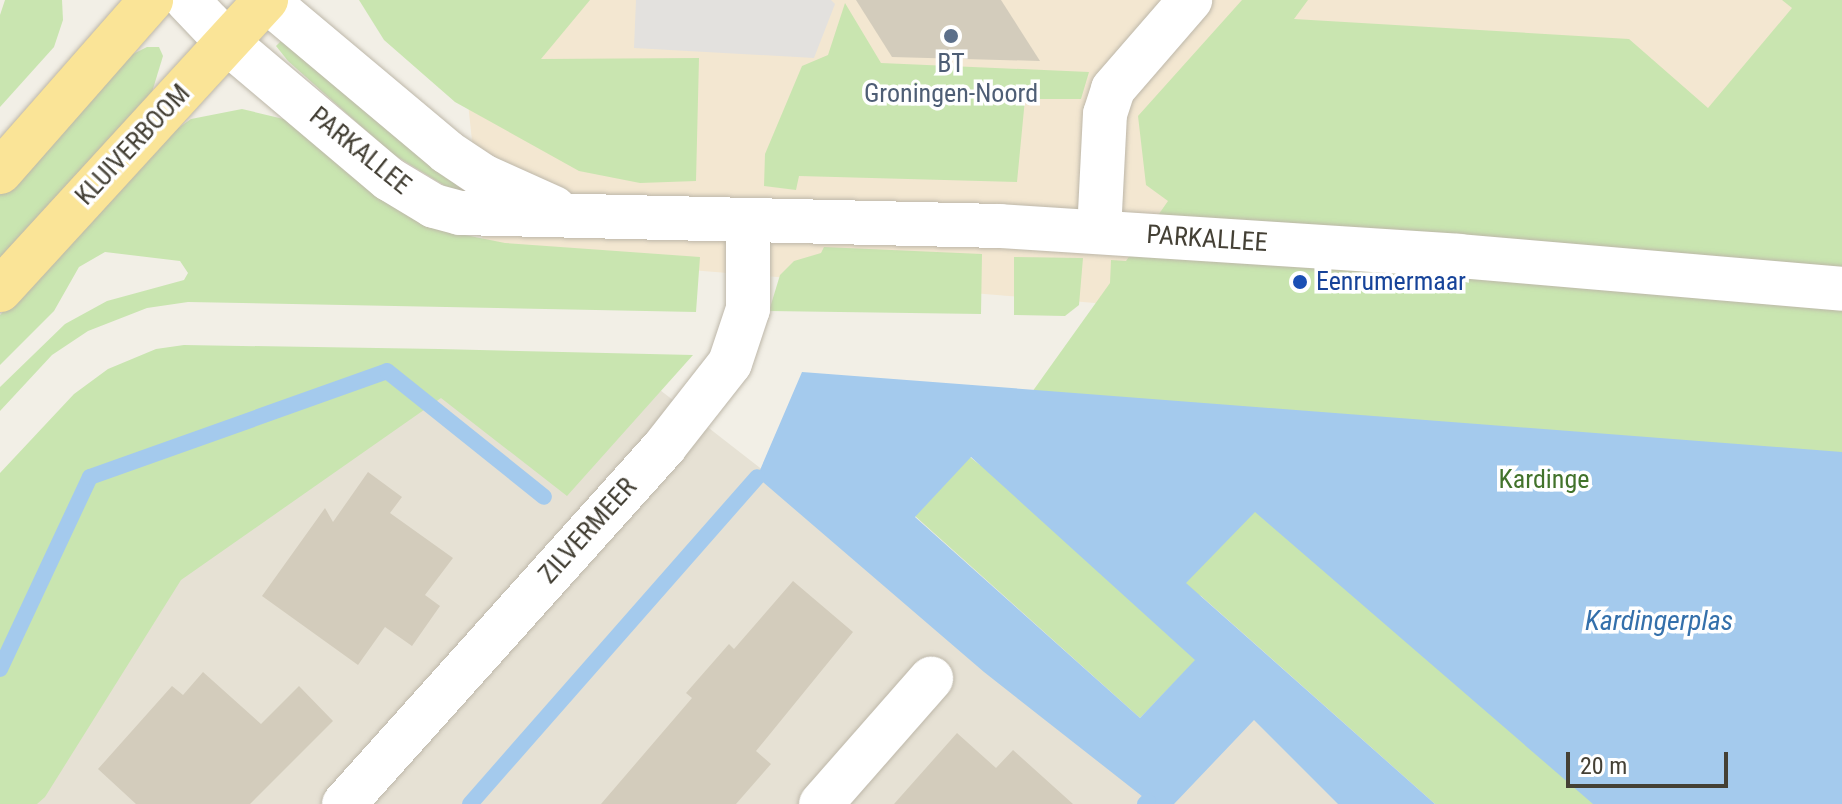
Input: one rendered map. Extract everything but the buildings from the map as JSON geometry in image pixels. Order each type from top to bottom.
[{"type":"main road","points":[[0,172],[151,0]]},
{"type":"main road","name":"KLUIVERBOOM","points":[[0,290],[266,0]]},
{"type":"street","name":"PARKALLEE","points":[[187,0],[228,43],[410,194],[460,213],[1099,232],[1459,256],[1842,289]]},
{"type":"street","name":"PARKALLEE","points":[[266,0],[447,152],[483,176],[571,215]]},
{"type":"street","points":[[1099,232],[1105,114],[1113,89],[1190,0]]},
{"type":"street","name":"ZILVERMEER","points":[[344,804],[665,446],[730,363],[748,309],[748,220]]},
{"type":"street","points":[[821,804],[931,679]]},
{"type":"shaded area","points":[[457,0],[1842,0],[1842,364],[484,253]]},
{"type":"shaded area","points":[[636,0],[831,0],[835,4],[814,58],[634,48]]},
{"type":"shaded area","points":[[451,375],[651,383],[1164,783],[1247,688],[1372,804],[0,804],[0,777],[154,523]]},
{"type":"green space","points":[[5,0],[62,0],[63,20],[54,47],[0,107],[0,15]]},
{"type":"green space","points":[[359,0],[590,0],[541,59],[699,58],[696,181],[640,183],[579,171],[455,102],[384,40]]},
{"type":"green space","name":"Kardinge","points":[[1242,0],[1308,0],[1294,19],[1629,39],[1708,108],[1792,8],[1782,0],[1842,0],[1842,804],[1435,804],[1201,596],[1071,546],[1196,660],[1140,718],[915,516],[970,457],[980,465],[1110,283],[1111,260],[1126,261],[1168,201],[1146,185],[1138,116]]},
{"type":"green space","points":[[845,3],[881,63],[1089,72],[1081,99],[1025,99],[1017,182],[799,176],[796,190],[764,186],[765,154],[802,66],[828,55]]},
{"type":"green space","points":[[281,41],[474,187],[460,195],[391,153],[288,61],[276,46]]},
{"type":"green space","points":[[147,47],[159,47],[163,56],[149,102],[0,268],[0,195],[119,61]]},
{"type":"green space","points":[[242,109],[292,121],[440,230],[505,243],[700,257],[696,312],[188,302],[147,308],[88,331],[52,355],[0,411],[0,387],[65,324],[107,301],[184,280],[188,273],[180,261],[105,252],[79,267],[54,311],[0,365],[0,315],[156,144],[191,119]]},
{"type":"green space","points":[[824,247],[982,254],[981,314],[769,311],[780,275],[794,261],[821,253]]},
{"type":"green space","points":[[1014,257],[1083,258],[1079,305],[1065,316],[1014,315]]},
{"type":"green space","points":[[184,345],[693,355],[567,496],[441,398],[181,580],[45,797],[37,804],[0,804],[0,473],[74,394],[108,369],[156,349]]},
{"type":"water","name":"Kardingerplas","points":[[802,372],[1842,452],[1842,804],[1593,804],[1255,512],[1186,583],[1435,804],[1338,804],[1254,720],[1174,804],[1152,804],[984,672],[757,477]],"holes":[[[971,457],[1195,660],[1140,718],[915,517]]]},
{"type":"waterway","points":[[0,669],[90,477],[387,371],[544,497]]},
{"type":"waterway","points":[[470,804],[757,477]]},
{"type":"waterway","points":[[1145,804],[1148,801]]},
{"type":"place","name":"BT Groningen-Noord","points":[[951,36]]},
{"type":"place","name":"Eenrumermaar","points":[[1300,282]]}]
